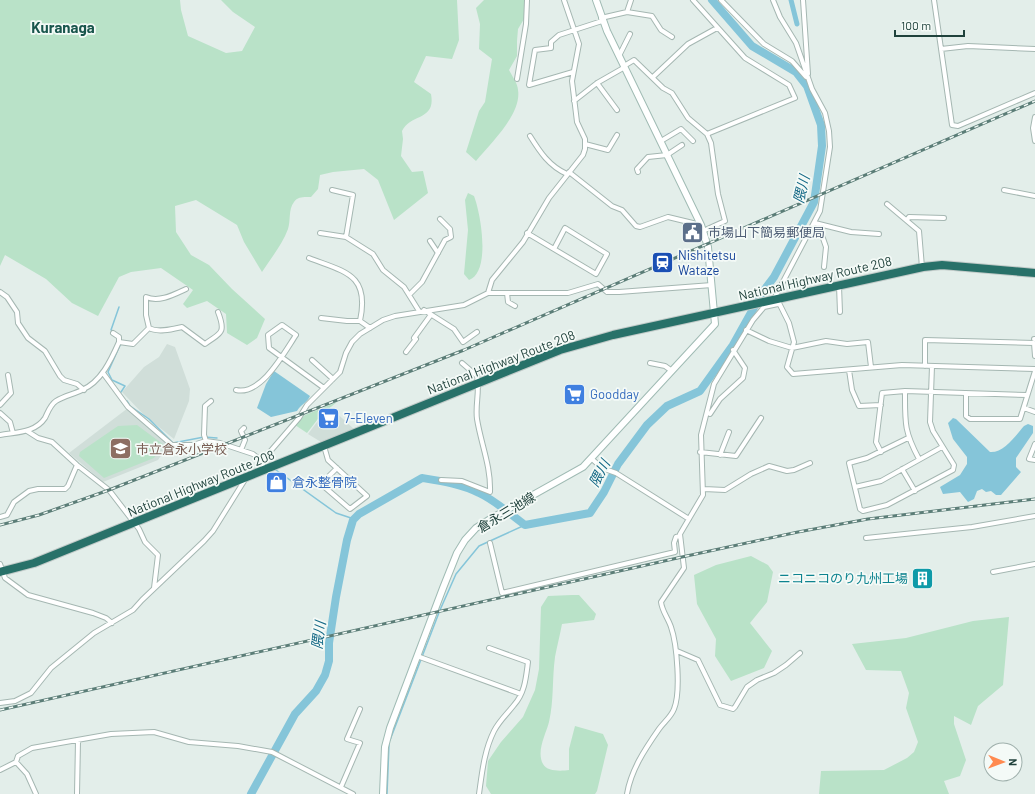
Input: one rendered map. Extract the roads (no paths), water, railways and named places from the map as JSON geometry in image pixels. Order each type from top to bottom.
[{"type":"highway","name":"National Highway Route 208","points":[[1,569],[34,563],[247,478],[478,383],[587,342],[922,267],[942,265],[1035,274]]},
{"type":"main road","points":[[596,0],[601,19],[702,228],[708,247],[714,313]]},
{"type":"main road","name":"倉永三池線","points":[[384,794],[385,747],[416,656],[457,553],[465,540],[476,528],[519,502],[574,474],[592,459],[715,324],[714,313]]},
{"type":"street","points":[[517,79],[526,24],[527,0]]},
{"type":"street","points":[[488,293],[492,280],[523,242],[548,198],[583,155],[585,144],[577,122],[574,102],[573,72],[579,44],[564,0]]},
{"type":"street","points":[[627,12],[631,0]]},
{"type":"street","points":[[693,0],[745,58],[789,85],[795,98],[707,134]]},
{"type":"street","points":[[721,0],[764,44],[797,65],[809,80]]},
{"type":"street","points":[[490,543],[502,593],[675,552],[674,543],[676,538],[680,536],[703,494],[704,489],[700,452],[701,436],[708,413],[714,384],[752,320],[764,308],[775,301],[817,223],[823,201],[829,158],[830,131],[825,113],[812,89],[801,54],[791,33],[780,17],[773,0]]},
{"type":"street","points":[[803,0],[809,80]]},
{"type":"street","points":[[934,0],[952,125],[958,126],[1035,93]]},
{"type":"street","points":[[573,72],[529,85],[535,50],[551,48],[551,42],[554,38],[601,19],[627,12],[652,16],[661,30],[672,37]]},
{"type":"street","points":[[653,77],[688,44],[717,28]]},
{"type":"street","points":[[619,56],[630,34]]},
{"type":"street","points":[[941,49],[968,46],[1035,49]]},
{"type":"street","points":[[530,136],[543,157],[560,171],[568,173],[612,206],[622,210],[636,226],[640,227],[668,216],[702,228],[725,221],[717,188],[711,143],[707,134],[694,124],[677,99],[634,60],[597,83],[574,102]]},
{"type":"street","points":[[597,83],[617,110]]},
{"type":"street","points":[[1035,117],[1033,128],[1035,141]]},
{"type":"street","points":[[661,141],[681,129],[693,141]]},
{"type":"street","points":[[585,144],[608,150],[617,135]]},
{"type":"street","points":[[638,172],[637,170],[648,157],[667,154],[682,145]]},
{"type":"street","points":[[332,190],[353,195],[346,237]]},
{"type":"street","points":[[1004,190],[1035,196]]},
{"type":"street","points":[[887,204],[919,231],[922,267]]},
{"type":"street","points":[[907,220],[910,217],[944,218]]},
{"type":"street","points":[[409,295],[422,282],[446,240],[451,237],[452,233],[450,229],[440,219]]},
{"type":"street","points":[[817,223],[851,232],[879,234]]},
{"type":"street","points":[[817,223],[826,246],[824,267]]},
{"type":"street","points":[[527,234],[596,274],[608,254],[565,228],[554,249]]},
{"type":"street","points":[[320,233],[346,237],[373,254],[383,270],[404,287],[419,311]]},
{"type":"street","points":[[430,241],[438,253]]},
{"type":"street","points":[[309,258],[345,271],[352,276],[356,282],[364,304],[360,321]]},
{"type":"street","points":[[262,461],[299,418],[307,405],[340,372],[346,353],[352,342],[360,334],[395,316],[424,310],[464,305],[488,293],[568,293],[598,284],[607,292],[627,292],[712,285]]},
{"type":"street","points":[[839,285],[840,312]]},
{"type":"street","points":[[149,328],[146,315],[146,295],[151,299],[161,298],[186,289]]},
{"type":"street","points":[[0,292],[7,297],[17,312],[18,323],[28,338],[45,351],[60,376],[64,380],[77,384],[84,390]]},
{"type":"street","points":[[507,293],[508,302],[515,306]]},
{"type":"street","points":[[775,301],[789,323],[794,342],[787,367],[793,374],[902,365],[1035,370],[1033,385],[1027,395],[1020,420],[970,419],[966,416],[966,393]]},
{"type":"street","points":[[424,310],[430,316],[454,329],[463,342],[477,332]]},
{"type":"street","points":[[149,328],[152,330],[168,331],[182,327],[205,344],[218,336],[222,329],[218,312]]},
{"type":"street","points":[[406,352],[416,340],[414,338],[430,316]]},
{"type":"street","points":[[321,318],[360,321],[370,328]]},
{"type":"street","points":[[236,390],[244,392],[260,385],[282,357],[296,335],[282,325],[268,335],[269,348],[282,357],[324,388]]},
{"type":"street","points":[[119,342],[133,344],[149,328]]},
{"type":"street","points":[[746,330],[769,341],[792,348],[826,341],[847,344],[868,342],[871,367]]},
{"type":"street","points":[[0,435],[27,431],[42,422],[57,400],[84,390],[103,373],[119,342],[119,337],[113,333]]},
{"type":"street","points":[[925,366],[925,340],[1034,343],[1035,356]]},
{"type":"street","points":[[708,413],[710,414],[720,399],[743,378],[744,368],[734,350]]},
{"type":"street","points":[[312,360],[333,379]]},
{"type":"street","points":[[440,480],[462,481],[490,492],[490,475],[477,418],[477,376],[462,363]]},
{"type":"street","points":[[650,363],[665,366],[672,371]]},
{"type":"street","points":[[908,438],[868,458],[849,463],[860,509],[863,511],[887,505],[953,470],[954,465],[933,431],[930,422],[932,366]]},
{"type":"street","points":[[849,370],[852,390],[859,406],[881,405]]},
{"type":"street","points":[[103,373],[128,407],[172,445],[193,445],[206,441],[220,443],[253,454],[271,468]]},
{"type":"street","points":[[0,405],[11,393],[8,374]]},
{"type":"street","points":[[905,391],[905,425],[908,438],[919,459]]},
{"type":"street","points":[[881,452],[876,442],[882,393],[905,391],[1027,395]]},
{"type":"street","points":[[206,441],[204,435],[205,406],[211,401]]},
{"type":"street","points":[[1024,408],[1035,412]]},
{"type":"street","points":[[0,413],[10,422],[13,433]]},
{"type":"street","points":[[700,452],[736,456],[761,418]]},
{"type":"street","points":[[241,450],[245,440],[241,431],[244,428]]},
{"type":"street","points":[[27,431],[38,438],[52,442],[77,465],[109,490],[134,523],[145,542],[158,555],[154,588]]},
{"type":"street","points":[[720,455],[729,432]]},
{"type":"street","points":[[1035,444],[1029,459],[1035,460]]},
{"type":"street","points":[[324,446],[328,460],[337,468],[367,496],[350,509],[321,484],[337,468]]},
{"type":"street","points":[[854,487],[881,481],[942,447]]},
{"type":"street","points":[[592,459],[602,468],[616,473],[689,519]]},
{"type":"street","points":[[704,489],[725,490],[750,474],[769,466],[787,471],[794,470],[810,462]]},
{"type":"street","points":[[0,517],[7,515],[14,502],[34,489],[65,489],[68,486],[77,465]]},
{"type":"street","points":[[902,469],[915,491]]},
{"type":"street","points":[[0,703],[15,701],[31,693],[51,668],[94,633],[133,610],[204,541],[215,528],[247,478]]},
{"type":"street","points":[[866,538],[972,527],[1035,516]]},
{"type":"street","points":[[627,794],[632,772],[674,708],[677,651],[670,625],[661,607],[661,602],[684,568],[680,536]]},
{"type":"street","points":[[993,572],[1035,564]]},
{"type":"street","points":[[1,569],[5,578],[28,595],[94,613],[106,618],[112,623]]},
{"type":"street","points":[[479,794],[486,752],[493,733],[499,721],[515,705],[521,694],[526,683],[528,662],[488,648]]},
{"type":"street","points":[[677,651],[698,660],[720,705],[733,709],[736,707],[747,687],[752,683],[774,673],[800,653]]},
{"type":"street","points":[[416,656],[521,694]]},
{"type":"street","points":[[341,788],[360,743],[347,739],[360,709]]},
{"type":"street","points":[[0,770],[16,762],[18,756],[32,748],[111,734],[154,732],[189,742],[238,746],[272,752],[353,794]]},
{"type":"street","points":[[77,794],[78,741]]},
{"type":"street","points":[[16,762],[27,774],[36,794]]},
{"type":"street","points":[[480,787],[484,794]]},
{"type":"water","points":[[274,371],[310,396],[297,411],[271,417],[257,408],[266,384]]},
{"type":"water","points":[[953,418],[956,419],[990,452],[995,452],[1005,447],[1024,426],[1028,424],[1033,426],[1033,433],[1016,458],[1016,467],[1021,472],[1001,495],[996,495],[991,491],[986,492],[982,489],[977,491],[974,499],[968,502],[960,492],[943,494],[940,487],[960,475],[967,464],[967,457],[953,439],[948,423]]},
{"type":"waterway","name":"隈川","points":[[251,794],[295,714],[316,691],[325,675],[329,661],[329,643],[347,540],[353,520],[359,514],[422,478],[466,487],[485,496],[525,525],[590,513],[604,492],[618,464],[647,425],[667,406],[700,391],[733,345],[762,293],[774,277],[814,202],[822,146],[821,125],[807,86],[796,72],[752,46],[712,0]]},
{"type":"waterway","points":[[791,0],[797,24]]},
{"type":"waterway","points":[[114,332],[111,330],[119,307]]},
{"type":"waterway","points":[[121,343],[108,372],[112,380],[125,386],[121,392]]},
{"type":"waterway","points":[[127,401],[130,406],[149,419],[173,443],[204,437],[217,438]]},
{"type":"waterway","points":[[276,470],[336,513],[354,519]]},
{"type":"waterway","points":[[390,740],[440,610],[456,574],[479,546],[525,525]]},
{"type":"waterway","points":[[387,794],[389,744]]},
{"type":"railway","points":[[0,525],[39,515],[109,490],[464,350],[1035,101]]},
{"type":"railway","points":[[0,710],[798,532],[868,519],[1035,499]]},
{"type":"place","name":"市場山下簡易郵便局","points":[[692,232]]},
{"type":"place","name":"Nishitetsu Wataze","points":[[662,262]]},
{"type":"place","name":"Goodday","points":[[574,394]]},
{"type":"place","name":"7-Eleven","points":[[329,418]]},
{"type":"place","name":"市立倉永小学校","points":[[120,449]]},
{"type":"place","name":"倉永整骨院","points":[[277,482]]},
{"type":"place","name":"ニコニコのり九州工場","points":[[923,578]]},
{"type":"district","name":"Kuranaga","points":[[63,27]]}]
